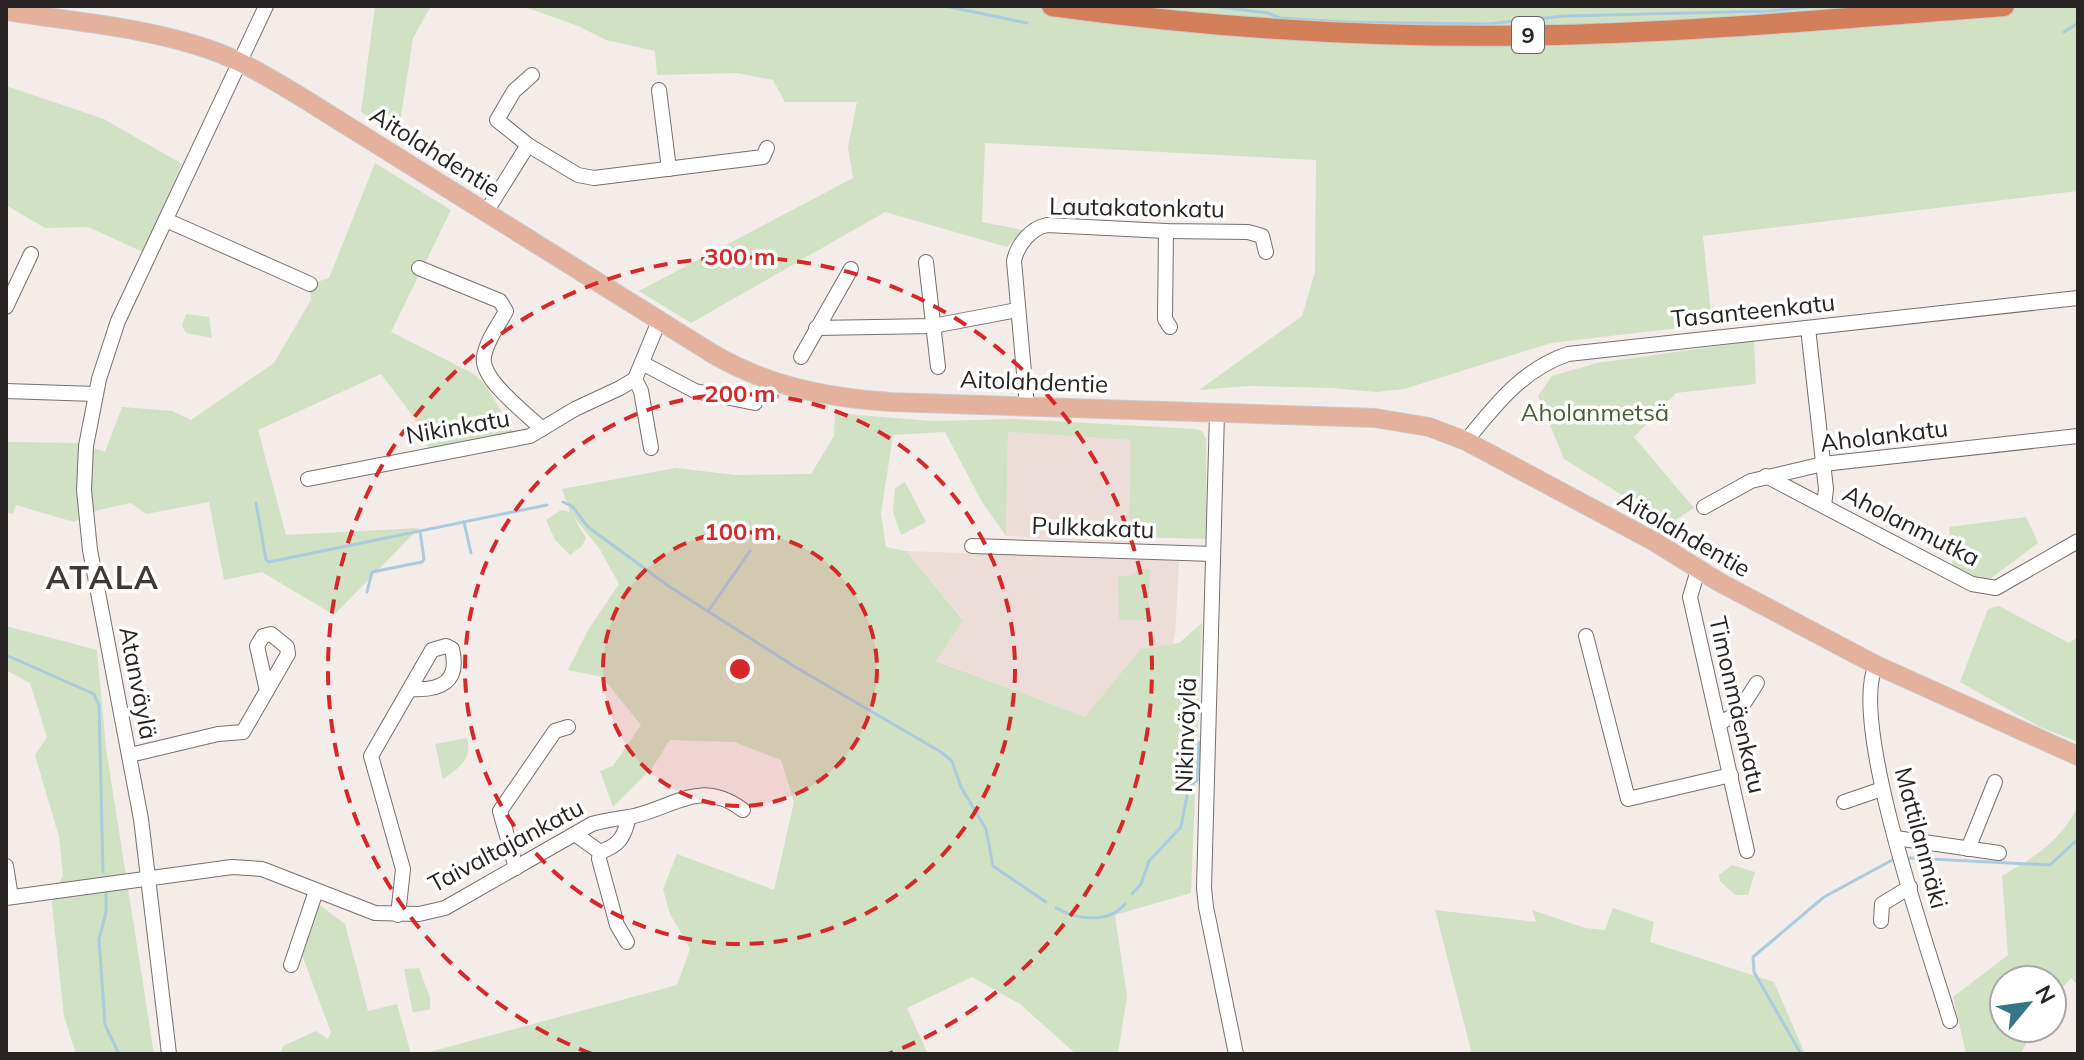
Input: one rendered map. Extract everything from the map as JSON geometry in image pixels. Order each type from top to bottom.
[{"type":"highway","name":"9","points":[[1052,6],[1254,27],[1430,35],[1558,35],[2004,6]]},
{"type":"main road","name":"Aitolahdentie","points":[[6,11],[144,33],[202,47],[239,62],[298,95],[659,321],[750,373],[810,392],[881,401],[1375,418],[1429,427],[1466,441],[1876,665],[2078,756]]},
{"type":"street","name":"Atanväylä","points":[[169,1054],[130,755],[87,525],[84,490],[86,446],[95,394],[118,321],[266,6]]},
{"type":"street","points":[[532,75],[514,91],[497,120],[528,145],[578,175],[594,178],[763,157],[767,148]]},
{"type":"street","points":[[659,90],[669,169]]},
{"type":"street","points":[[486,212],[528,145]]},
{"type":"street","points":[[166,220],[310,284]]},
{"type":"street","name":"Lautakatonkatu","points":[[1027,406],[1017,310],[1016,252],[1033,230],[1040,226],[1256,233],[1265,240],[1266,252]]},
{"type":"street","points":[[1166,231],[1165,319],[1170,327]]},
{"type":"street","points":[[6,307],[31,254]]},
{"type":"street","points":[[926,262],[938,367]]},
{"type":"street","points":[[419,268],[500,301],[505,306],[506,311],[484,356],[483,368],[490,379],[542,429]]},
{"type":"street","points":[[801,357],[851,269]]},
{"type":"street","name":"Tasanteenkatu","points":[[1466,441],[1517,383],[1541,366],[1568,354],[2078,298]]},
{"type":"street","points":[[816,328],[933,326],[1017,310]]},
{"type":"street","points":[[651,448],[641,391],[635,379],[659,321]]},
{"type":"street","points":[[1808,328],[1826,489],[1824,506]]},
{"type":"street","points":[[642,363],[695,391],[755,403]]},
{"type":"street","name":"Nikinkatu","points":[[308,479],[530,436],[635,379]]},
{"type":"street","points":[[6,391],[95,394]]},
{"type":"street","name":"Nikinväylä","points":[[1217,413],[1204,888],[1206,912],[1236,1054]]},
{"type":"street","name":"Aholankatu","points":[[1704,507],[1766,476],[1823,464],[2078,436]]},
{"type":"street","name":"Aholanmutka","points":[[1766,476],[1972,584],[1984,587],[1996,588],[2078,541]]},
{"type":"street","name":"Pulkkakatu","points":[[972,546],[1213,554]]},
{"type":"street","name":"Timonmäenkatu","points":[[1698,570],[1690,597],[1747,851]]},
{"type":"street","points":[[1586,636],[1628,799],[1731,775]]},
{"type":"street","name":"Mattilanmäki","points":[[1876,665],[1869,683],[1882,789],[1950,1021]]},
{"type":"street","points":[[1719,723],[1737,714],[1757,683]]},
{"type":"street","points":[[398,915],[403,869],[371,756],[410,689]]},
{"type":"street","points":[[130,755],[218,734],[243,732],[267,691]]},
{"type":"street","points":[[516,868],[500,811],[555,731],[568,727]]},
{"type":"street","points":[[1968,849],[1995,782]]},
{"type":"street","points":[[1844,802],[1882,789]]},
{"type":"street","name":"Taivaltajankatu","points":[[9,897],[232,867],[262,869],[375,913],[398,915],[445,908],[611,817],[629,817],[696,794],[735,804],[743,810]]},
{"type":"street","points":[[600,852],[616,846],[624,837],[629,817]]},
{"type":"street","points":[[575,834],[600,852]]},
{"type":"street","points":[[1896,838],[1999,853]]},
{"type":"street","points":[[600,852],[599,859],[617,925],[627,942]]},
{"type":"street","points":[[6,866],[9,897]]},
{"type":"street","points":[[1881,921],[1882,904],[1910,887]]},
{"type":"street","points":[[291,965],[316,891]]},
{"type":"shaded area","points":[[1008,432],[1132,440],[1129,546],[1006,536]]},
{"type":"shaded area","points":[[906,551],[1179,561],[1175,636],[1172,644],[1141,650],[1085,718],[935,660],[963,619]]},
{"type":"green space","points":[[375,6],[431,6],[413,38],[398,136],[361,112]]},
{"type":"green space","points":[[522,6],[2078,6],[2078,191],[1703,236],[1712,324],[1551,343],[1404,389],[1376,392],[1248,386],[1199,390],[1302,316],[1315,272],[1316,160],[985,143],[982,222],[1023,230],[1007,247],[885,212],[691,323],[639,291],[853,178],[848,147],[857,102],[785,102],[773,80],[737,73],[657,75],[655,51],[606,40],[578,26]]},
{"type":"green space","points":[[6,86],[104,119],[182,164],[143,252],[88,227],[45,228],[6,205]]},
{"type":"green space","points":[[375,163],[451,210],[391,332],[474,374],[486,385],[514,434],[430,450],[412,415],[381,374],[258,430],[286,535],[419,528],[334,615],[262,572],[224,580],[209,502],[146,514],[131,503],[98,510],[74,522],[16,505],[13,514],[6,512],[6,442],[77,443],[105,452],[122,407],[172,411],[191,420],[274,363],[311,300],[310,284],[329,278]]},
{"type":"green space","points":[[186,314],[209,317],[212,338],[186,333],[182,326]]},
{"type":"green space","name":"Aholanmetsä","points":[[1754,341],[1756,384],[1676,393],[1634,437],[1694,508],[1669,524],[1564,459],[1538,396],[1552,376],[1597,363]]},
{"type":"green space","points":[[835,413],[932,421],[1015,419],[1196,429],[1202,431],[1206,439],[1207,539],[1131,537],[1129,546],[1131,440],[1008,432],[1006,536],[982,502],[945,432],[893,435],[881,514],[886,547],[906,551],[963,620],[936,661],[1085,717],[1141,649],[1179,643],[1202,623],[1191,893],[1115,915],[1127,996],[1118,1054],[1076,1054],[1020,1004],[972,977],[907,1008],[928,1054],[422,1054],[677,985],[690,949],[670,914],[663,889],[677,854],[774,890],[794,802],[781,760],[734,742],[670,740],[652,768],[613,807],[600,771],[613,766],[641,725],[602,677],[568,670],[588,630],[619,584],[599,548],[573,516],[586,538],[582,546],[570,555],[555,540],[546,520],[561,510],[570,512],[562,489],[676,468],[736,475],[811,474],[834,436]]},
{"type":"green space","points":[[905,482],[926,522],[901,535],[893,512],[895,488]]},
{"type":"green space","points":[[2026,517],[2038,543],[1986,582],[1953,570],[1949,527]]},
{"type":"green space","points":[[1140,569],[1150,569],[1148,620],[1119,620],[1118,577],[1132,575]]},
{"type":"green space","points":[[1999,606],[2069,643],[2078,637],[2078,742],[2040,727],[1960,682],[1988,609]]},
{"type":"green space","points":[[6,626],[97,650],[106,748],[154,1054],[76,1054],[64,1016],[51,895],[63,876],[59,837],[35,755],[47,737],[30,683],[6,670]]},
{"type":"green space","points":[[467,738],[466,757],[443,779],[435,744]]},
{"type":"green space","points":[[2078,807],[2078,985],[2071,978],[2068,981],[2068,964],[1996,964],[2008,955],[2002,876],[2045,848]]},
{"type":"green space","points":[[1732,865],[1755,872],[1748,895],[1735,895],[1720,881],[1719,875]]},
{"type":"green space","points":[[317,903],[345,924],[368,1011],[397,1004],[411,1054],[280,1054],[283,1046],[316,1031],[328,1039],[331,1032],[302,955]]},
{"type":"green space","points":[[1613,908],[1654,922],[1650,942],[1774,982],[1805,1054],[1472,1054],[1435,910],[1536,922],[1532,910],[1585,928],[1605,930]]},
{"type":"green space","points":[[419,968],[430,998],[430,1009],[413,1013],[404,969]]},
{"type":"green space","points":[[1988,970],[1988,1044],[2026,1044],[2021,1054],[1966,1054],[1953,997]]},
{"type":"waterway","points":[[945,6],[1027,23]]},
{"type":"waterway","points":[[1211,6],[1268,13],[1280,18],[1487,24],[1565,16],[1771,11],[1814,6]]},
{"type":"waterway","points":[[2064,32],[2078,23]]},
{"type":"waterway","points":[[563,502],[572,506],[588,527],[670,587],[952,761],[961,787],[986,829],[993,866],[1046,902]]},
{"type":"waterway","points":[[256,503],[266,560],[269,562],[547,505]]},
{"type":"waterway","points":[[464,522],[471,553]]},
{"type":"waterway","points":[[367,592],[372,572],[422,562],[420,531]]},
{"type":"waterway","points":[[709,610],[750,551]]},
{"type":"waterway","points":[[6,655],[94,694],[99,706],[103,872]]},
{"type":"waterway","points":[[1132,894],[1141,884],[1149,861],[1181,827],[1189,785],[1197,781],[1199,742]]},
{"type":"waterway","points":[[1910,858],[2050,865],[2078,839]]},
{"type":"waterway","points":[[1801,1054],[1754,972],[1753,957],[1824,897],[1896,858]]},
{"type":"waterway","points":[[106,891],[106,912],[99,939],[105,1025],[119,1054]]},
{"type":"waterway","points":[[1056,908],[1092,918],[1110,915],[1125,904]]},
{"type":"district","name":"ATALA","points":[[103,578]]}]
